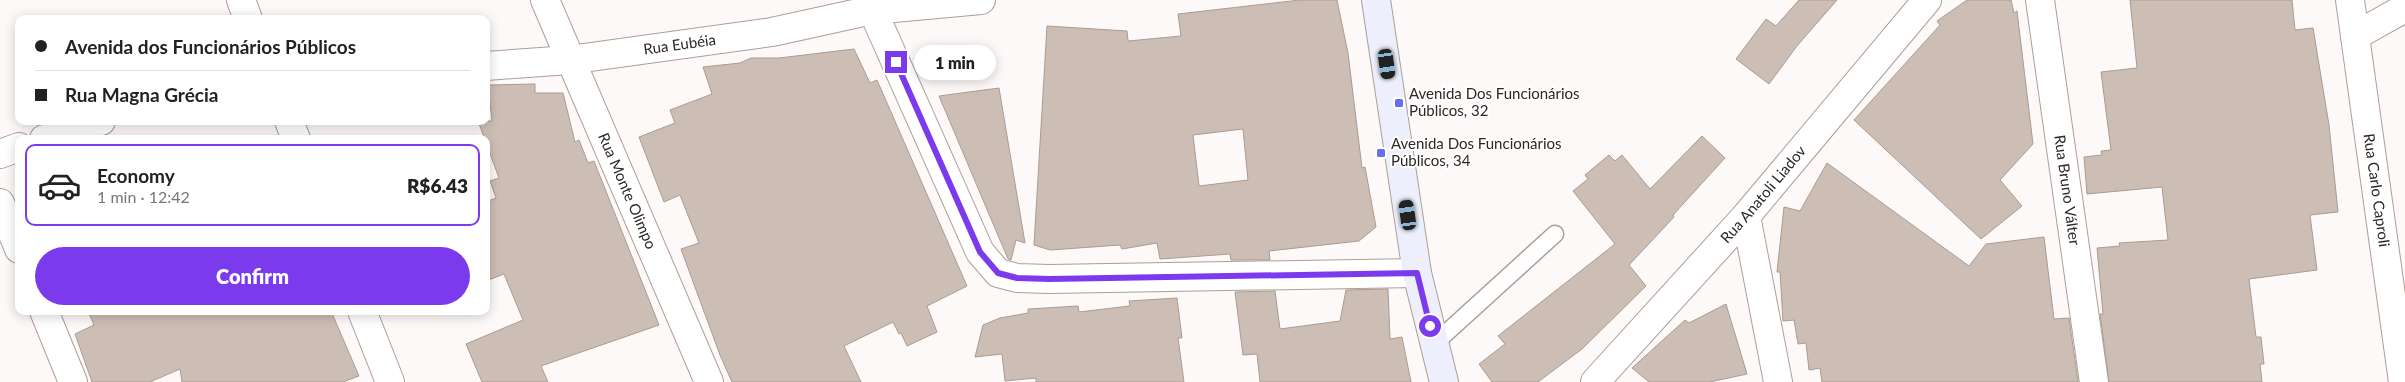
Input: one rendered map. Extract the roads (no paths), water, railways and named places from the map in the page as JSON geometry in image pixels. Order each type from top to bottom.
[{"type":"street","points":[[241,0],[247,15]]},
{"type":"street","name":"Rua Monte Olimpo","points":[[545,0],[569,60],[709,382]]},
{"type":"street","name":"Rua Eubéia","points":[[490,66],[569,60],[772,32],[870,5],[982,0]]},
{"type":"street","points":[[1376,0],[1417,273],[1444,382]]},
{"type":"street","name":"Rua Anatoli Liadov","points":[[1595,382],[1746,216],[1927,0]]},
{"type":"street","name":"Rua Bruno Válter","points":[[2040,0],[2094,382]]},
{"type":"street","name":"Rua Carlo Caproli","points":[[2350,0],[2402,382]]},
{"type":"street","points":[[870,5],[980,252],[998,273],[1017,278],[1417,273]]},
{"type":"street","points":[[2355,36],[2405,8]]},
{"type":"street","points":[[57,135],[88,125]]},
{"type":"street","points":[[0,154],[15,148]]},
{"type":"street","points":[[0,203],[15,239]]},
{"type":"street","points":[[1746,216],[1778,382]]},
{"type":"street","points":[[46,315],[73,382]]},
{"type":"street","points":[[364,315],[390,382]]},
{"type":"lane","points":[[1434,344],[1555,234]]},
{"type":"place","name":"Avenida Dos Funcionários Públicos, 32","points":[[1399,103]]},
{"type":"place","name":"Avenida Dos Funcionários Públicos, 34","points":[[1381,153]]}]
